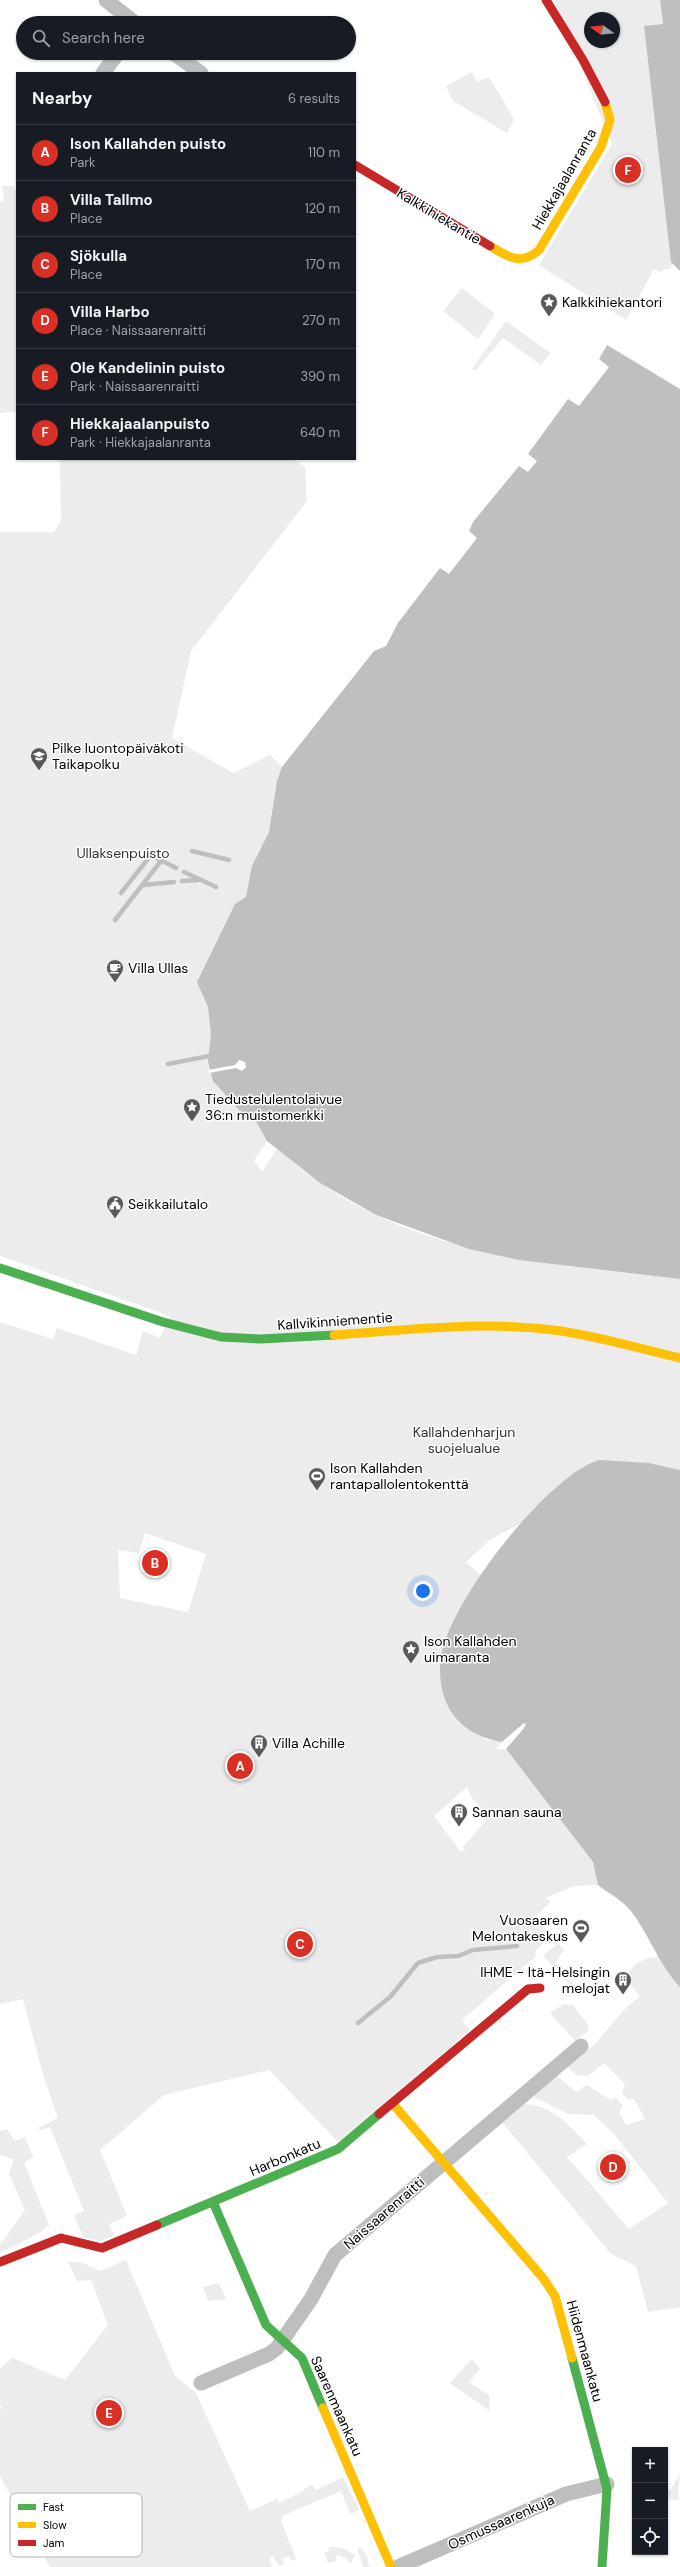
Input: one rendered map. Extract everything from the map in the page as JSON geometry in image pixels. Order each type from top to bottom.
[{"type":"street","points":[[106,0],[126,16]]},
{"type":"street","name":"Hiekkajaalanranta","points":[[526,261],[539,250],[599,152],[610,127],[607,104],[546,0]]},
{"type":"street","points":[[104,72],[113,60]]},
{"type":"street","points":[[183,60],[200,72]]},
{"type":"street","name":"Kalkkihiekantie","points":[[356,166],[507,256],[516,260],[526,261]]},
{"type":"street","name":"Kallvikinniementie","points":[[0,1268],[140,1315],[221,1337],[261,1340],[457,1327],[533,1328],[562,1331],[680,1358]]},
{"type":"street","name":"Harbonkatu","points":[[0,2262],[61,2238],[102,2248],[338,2149],[528,1989],[540,1988]]},
{"type":"street","name":"Naissaarenraitti","points":[[201,2383],[269,2354],[282,2341],[311,2299],[335,2255],[443,2162],[582,2046]]},
{"type":"street","name":"Hiidenmaankatu","points":[[393,2104],[543,2278],[555,2296],[606,2484],[607,2504],[602,2567]]},
{"type":"street","name":"Saarenmaankatu","points":[[213,2202],[266,2325],[302,2358],[391,2567]]},
{"type":"street","name":"Osmussaarenkuja","points":[[398,2567],[566,2494],[606,2484]]},
{"type":"green space","points":[[554,0],[660,0],[663,24],[644,26],[672,265],[670,269],[664,269],[662,272],[654,269],[626,320],[539,265],[612,144]]},
{"type":"green space","points":[[472,72],[477,82],[489,77],[514,119],[507,133],[453,101],[446,86]]},
{"type":"green space","points":[[2,186],[14,186],[14,190],[16,190],[16,412],[0,413],[0,202],[4,201]]},
{"type":"green space","points":[[462,288],[495,314],[478,339],[443,311]]},
{"type":"green space","points":[[506,321],[550,353],[541,365],[503,338],[475,371],[472,369]]},
{"type":"green space","points":[[60,460],[294,460],[305,467],[307,501],[191,651],[172,738],[233,773],[270,755],[282,767],[277,781],[279,803],[246,897],[208,1061],[270,1129],[267,1141],[254,1161],[262,1172],[277,1149],[314,1179],[361,1208],[404,1227],[448,1242],[539,1262],[680,1279],[680,1470],[649,1463],[536,1506],[523,1522],[490,1540],[466,1562],[481,1575],[458,1614],[443,1647],[484,1739],[502,1742],[496,1749],[506,1749],[593,1862],[598,1885],[574,1886],[546,1898],[551,1902],[535,1917],[552,1936],[536,1950],[535,1957],[462,2020],[470,2030],[338,2142],[269,2070],[164,2095],[100,2150],[127,2216],[109,2224],[114,2236],[99,2241],[83,2237],[74,2215],[84,2211],[50,2127],[41,2130],[38,2128],[58,2118],[44,2078],[23,1999],[0,2004],[0,1322],[53,1339],[57,1328],[136,1355],[143,1331],[160,1338],[170,1316],[0,1256],[0,532],[54,532],[61,520]],"holes":[[[145,1533],[206,1554],[188,1612],[120,1598],[118,1550],[139,1553]],[[467,1787],[471,1797],[490,1816],[463,1847],[465,1849],[461,1852],[434,1816]]]},
{"type":"green space","points":[[558,1943],[564,1950],[555,1963],[580,1993],[576,1991],[543,1956]]},
{"type":"green space","points":[[660,1956],[680,1966],[680,2307],[648,2312],[636,2266],[611,2254],[502,2122],[523,2104],[542,2108],[559,2117],[587,2144],[567,2157],[629,2229],[668,2203],[614,2134],[594,2115],[568,2114],[533,2096],[557,2076],[576,2092],[587,2085],[611,2100],[616,2098],[623,2106],[619,2112],[626,2125],[645,2119],[634,2099],[628,2099],[622,2094],[625,2084],[604,2063],[588,2076],[577,2075],[567,2067],[597,2042],[623,2011],[640,1996],[625,1978],[631,1969],[639,1962],[648,1958]]},
{"type":"green space","points":[[564,2004],[573,2005],[588,2025],[588,2031],[575,2041],[550,2013]]},
{"type":"green space","points":[[7,2129],[15,2141],[25,2137],[33,2157],[24,2163],[49,2225],[39,2233],[0,2253],[0,2245],[25,2210],[9,2174],[14,2159],[0,2155],[0,2131]]},
{"type":"green space","points":[[126,2260],[175,2376],[196,2393],[250,2511],[277,2499],[279,2503],[298,2494],[312,2484],[316,2490],[343,2477],[359,2510],[350,2514],[341,2491],[282,2516],[283,2520],[281,2521],[296,2559],[291,2561],[289,2556],[282,2559],[284,2564],[279,2566],[272,2555],[269,2560],[272,2567],[50,2567],[45,2557],[142,2557],[142,2493],[10,2494],[0,2476],[0,2410],[2,2408],[0,2405],[0,2369],[12,2358],[65,2380],[108,2325],[91,2280],[77,2281],[68,2262],[81,2262],[100,2271]]},
{"type":"green space","points":[[219,2283],[226,2299],[208,2301],[203,2287]]},
{"type":"green space","points":[[472,2359],[480,2369],[469,2382],[489,2395],[490,2411],[450,2383]]},
{"type":"green space","points":[[680,2473],[678,2496],[680,2500],[668,2499],[668,2491],[671,2489]]},
{"type":"green space","points":[[329,2547],[336,2547],[349,2551],[355,2555],[350,2564],[346,2558],[337,2555],[336,2561],[328,2563],[324,2552],[328,2552]]},
{"type":"green space","points":[[360,2547],[367,2556],[369,2567],[363,2567],[357,2548]]},
{"type":"shaded area","points":[[660,0],[680,0],[680,271],[671,262],[644,26],[663,24]]},
{"type":"shaded area","points":[[607,345],[680,389],[680,1279],[519,1260],[469,1249],[376,1215],[320,1183],[267,1141],[257,1123],[239,1110],[213,1081],[208,1061],[211,1034],[208,1007],[197,982],[235,904],[246,897],[252,866],[269,832],[277,781],[282,767],[374,651],[386,646],[398,623],[440,568],[449,574],[477,538],[469,531],[473,522],[519,466],[528,472],[537,461],[528,454],[568,399],[579,406],[609,367],[599,359]]},
{"type":"shaded area","points":[[599,1460],[649,1463],[680,1470],[680,1987],[666,1969],[637,1919],[627,1906],[598,1885],[593,1862],[506,1749],[524,1728],[524,1723],[502,1742],[475,1733],[464,1726],[448,1707],[441,1681],[440,1666],[445,1642],[458,1613],[477,1581],[500,1548],[552,1491],[577,1471]]},
{"type":"pier","points":[[239,1060],[245,1062],[246,1067],[242,1071],[236,1068],[209,1073],[208,1070],[235,1065]]},
{"type":"pier","points":[[527,1722],[524,1728],[504,1749],[522,1727],[501,1744]]},
{"type":"waterway","points":[[192,851],[229,860]]},
{"type":"waterway","points":[[121,893],[151,855],[176,868]]},
{"type":"waterway","points":[[115,920],[161,861]]},
{"type":"waterway","points":[[184,872],[216,887]]},
{"type":"waterway","points":[[182,881],[198,880]]},
{"type":"waterway","points":[[143,885],[174,882]]},
{"type":"waterway","points":[[168,1064],[209,1056]]},
{"type":"waterway","points":[[358,2023],[390,1997],[418,1963],[437,1957],[458,1956],[473,1950],[517,1946]]},
{"type":"traffic: fast","points":[[0,1268],[163,1322],[221,1337],[261,1339],[334,1335]]},
{"type":"traffic: fast","points":[[157,2225],[338,2149],[379,2114]]},
{"type":"traffic: fast","points":[[213,2202],[266,2325],[302,2358],[323,2408]]},
{"type":"traffic: fast","points":[[572,2358],[607,2489],[602,2567]]},
{"type":"traffic: slow","points":[[490,246],[503,254],[520,259],[526,258],[539,250],[601,147],[610,120],[605,102]]},
{"type":"traffic: slow","points":[[334,1335],[448,1327],[505,1326],[561,1331],[591,1336],[680,1358]]},
{"type":"traffic: slow","points":[[393,2104],[543,2278],[555,2296],[572,2358]]},
{"type":"traffic: slow","points":[[323,2408],[391,2567]]},
{"type":"traffic: jam","points":[[546,0],[583,60],[605,102]]},
{"type":"traffic: jam","points":[[356,166],[490,246]]},
{"type":"traffic: jam","points":[[379,2114],[528,1989],[540,1988]]},
{"type":"traffic: jam","points":[[0,2262],[61,2238],[102,2248],[157,2225]]},
{"type":"place","name":"Hiekkajaalanpuisto","points":[[628,170]]},
{"type":"place","name":"Kalkkihiekantori","points":[[549,317]]},
{"type":"place","name":"Pilke luontopäiväkoti Taikapolku","points":[[39,771]]},
{"type":"place","name":"Villa Ullas","points":[[115,983]]},
{"type":"place","name":"Tiedustelulentolaivue 36:n muistomerkki","points":[[192,1122]]},
{"type":"place","name":"Seikkailutalo","points":[[115,1219]]},
{"type":"place","name":"Ison Kallahden rantapallolentokenttä","points":[[317,1491]]},
{"type":"place","name":"Villa Tallmo","points":[[155,1563]]},
{"type":"place","name":"Ison Kallahden uimaranta","points":[[411,1664]]},
{"type":"place","name":"Villa Achille","points":[[259,1758]]},
{"type":"place","name":"Ison Kallahden puisto","points":[[240,1766]]},
{"type":"place","name":"Sannan sauna","points":[[459,1827]]},
{"type":"place","name":"Vuosaaren Melontakeskus","points":[[581,1943]]},
{"type":"place","name":"Sjökulla","points":[[300,1944]]},
{"type":"place","name":"IHME - Itä-Helsingin melojat","points":[[623,1995]]},
{"type":"place","name":"Villa Harbo","points":[[613,2167]]},
{"type":"place","name":"Ole Kandelinin puisto","points":[[109,2413]]},
{"type":"park label","name":"Ullaksenpuisto","points":[[123,853]]},
{"type":"park label","name":"Kallahdenharjun suojelualue","points":[[464,1440]]}]
